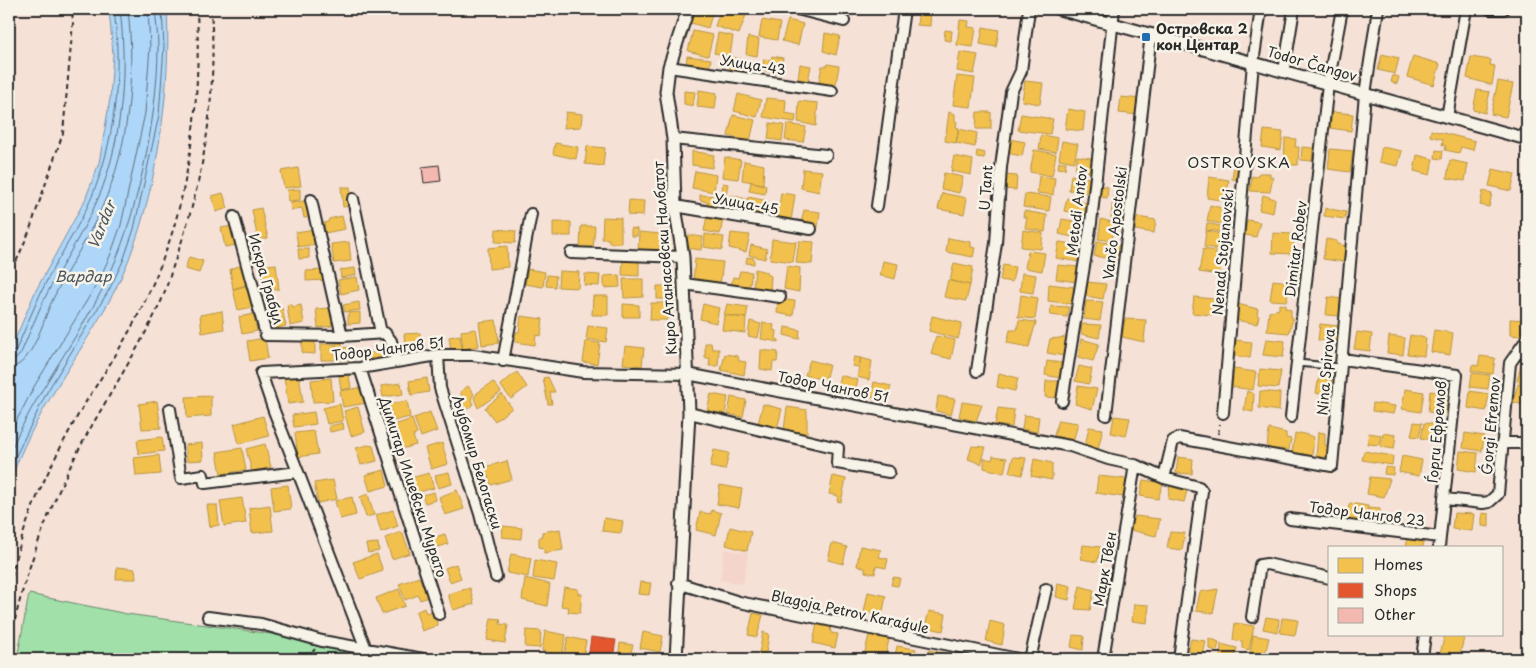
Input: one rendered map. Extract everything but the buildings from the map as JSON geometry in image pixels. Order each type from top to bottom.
[{"type":"street","name":"Киро Атанасовски Налбатот","points":[[676,659],[678,583],[689,413],[683,257],[675,206],[673,139],[666,92],[669,66],[688,9]]},
{"type":"street","points":[[797,9],[844,21]]},
{"type":"street","points":[[877,206],[904,9]]},
{"type":"street","name":"U Tant","points":[[978,372],[996,243],[1005,139],[1012,92],[1021,71],[1029,9]]},
{"type":"street","name":"Todor Čangov","points":[[1060,9],[1527,139]]},
{"type":"street","name":"Metodi Antov","points":[[1062,402],[1091,223],[1114,9]]},
{"type":"street","name":"Nenad Stojanovski","points":[[1222,413],[1253,63],[1261,9]]},
{"type":"street","points":[[1284,71],[1294,9]]},
{"type":"street","name":"Dimitar Robev","points":[[1291,417],[1328,84],[1342,9]]},
{"type":"street","name":"Nina Spirova","points":[[1164,478],[1173,441],[1179,438],[1332,466],[1365,94],[1378,9]]},
{"type":"street","points":[[1447,117],[1466,9]]},
{"type":"street","points":[[1490,9],[1504,9]]},
{"type":"street","name":"Vančo Apostolski","points":[[1106,415],[1151,34]]},
{"type":"street","name":"Улица-43","points":[[669,66],[832,91]]},
{"type":"street","points":[[673,139],[826,155]]},
{"type":"street","points":[[353,199],[381,333],[388,334],[396,360]]},
{"type":"street","points":[[311,200],[342,336]]},
{"type":"street","name":"Улица-45","points":[[675,206],[812,229]]},
{"type":"street","points":[[503,361],[531,214]]},
{"type":"street","name":"Искра Грабул","points":[[234,217],[266,335],[342,336],[381,333]]},
{"type":"street","points":[[571,254],[683,257]]},
{"type":"street","points":[[684,284],[780,297]]},
{"type":"street","name":"Ǵorgi Efremov","points":[[1445,499],[1483,503],[1496,497],[1500,491],[1502,443],[1510,363],[1527,339]]},
{"type":"street","name":"Тодор Чангов 51","points":[[366,649],[274,411],[262,373],[360,368],[396,360],[438,355],[473,355],[583,372],[687,374],[1070,446],[1108,459],[1135,465],[1164,478]]},
{"type":"street","name":"Љубомир Белогаски","points":[[438,355],[440,388],[480,514],[496,577]]},
{"type":"street","name":"Ѓорги Ефремов","points":[[1341,363],[1457,375],[1439,542]]},
{"type":"street","name":"Димитар Илиевски Мурато","points":[[360,368],[439,614]]},
{"type":"street","points":[[170,409],[181,478],[203,475],[205,483],[298,472]]},
{"type":"street","points":[[689,413],[838,448],[837,463],[889,472]]},
{"type":"street","points":[[1502,443],[1527,444]]},
{"type":"street","name":"Марк Твен","points":[[1103,659],[1135,465]]},
{"type":"street","points":[[1164,478],[1199,487],[1203,497],[1179,659]]},
{"type":"street","name":"Тодор Чангов 23","points":[[1290,519],[1439,542]]},
{"type":"street","points":[[1252,617],[1260,565],[1267,564],[1328,578]]},
{"type":"street","name":"Blagoja Petrov Karaǵule","points":[[678,583],[739,602],[1018,659]]},
{"type":"street","points":[[1025,659],[1031,655],[1046,589]]},
{"type":"street","points":[[208,617],[261,624],[322,641],[423,659]]},
{"type":"street","points":[[1422,659],[1426,636]]},
{"type":"lane","points":[[1297,362],[1341,363]]},
{"type":"path","points":[[9,278],[28,232],[63,133],[73,23],[72,9]]},
{"type":"path","points":[[9,585],[28,520],[51,468],[72,426],[124,341],[152,282],[173,230],[189,154],[195,107],[198,41],[197,9]]},
{"type":"path","points":[[9,647],[16,613],[38,541],[76,456],[158,309],[189,220],[206,151],[214,54],[211,9]]},
{"type":"path","points":[[1215,446],[1222,413]]},
{"type":"shaded area","points":[[724,549],[748,553],[743,584],[720,580]]},
{"type":"green space","points":[[29,594],[127,614],[322,641],[423,659],[17,659]]},
{"type":"water","name":"Вардар","points":[[109,9],[167,9],[168,42],[163,116],[150,191],[128,262],[114,292],[43,410],[30,434],[9,485],[9,354],[35,292],[85,200],[99,163],[110,99],[113,54]]},
{"type":"place","name":"Островска 2 кон Центар","points":[[1146,37]]},
{"type":"district","name":"OSTROVSKA","points":[[1239,163]]},
{"type":"water label","name":"Vardar","points":[[102,225]]}]
